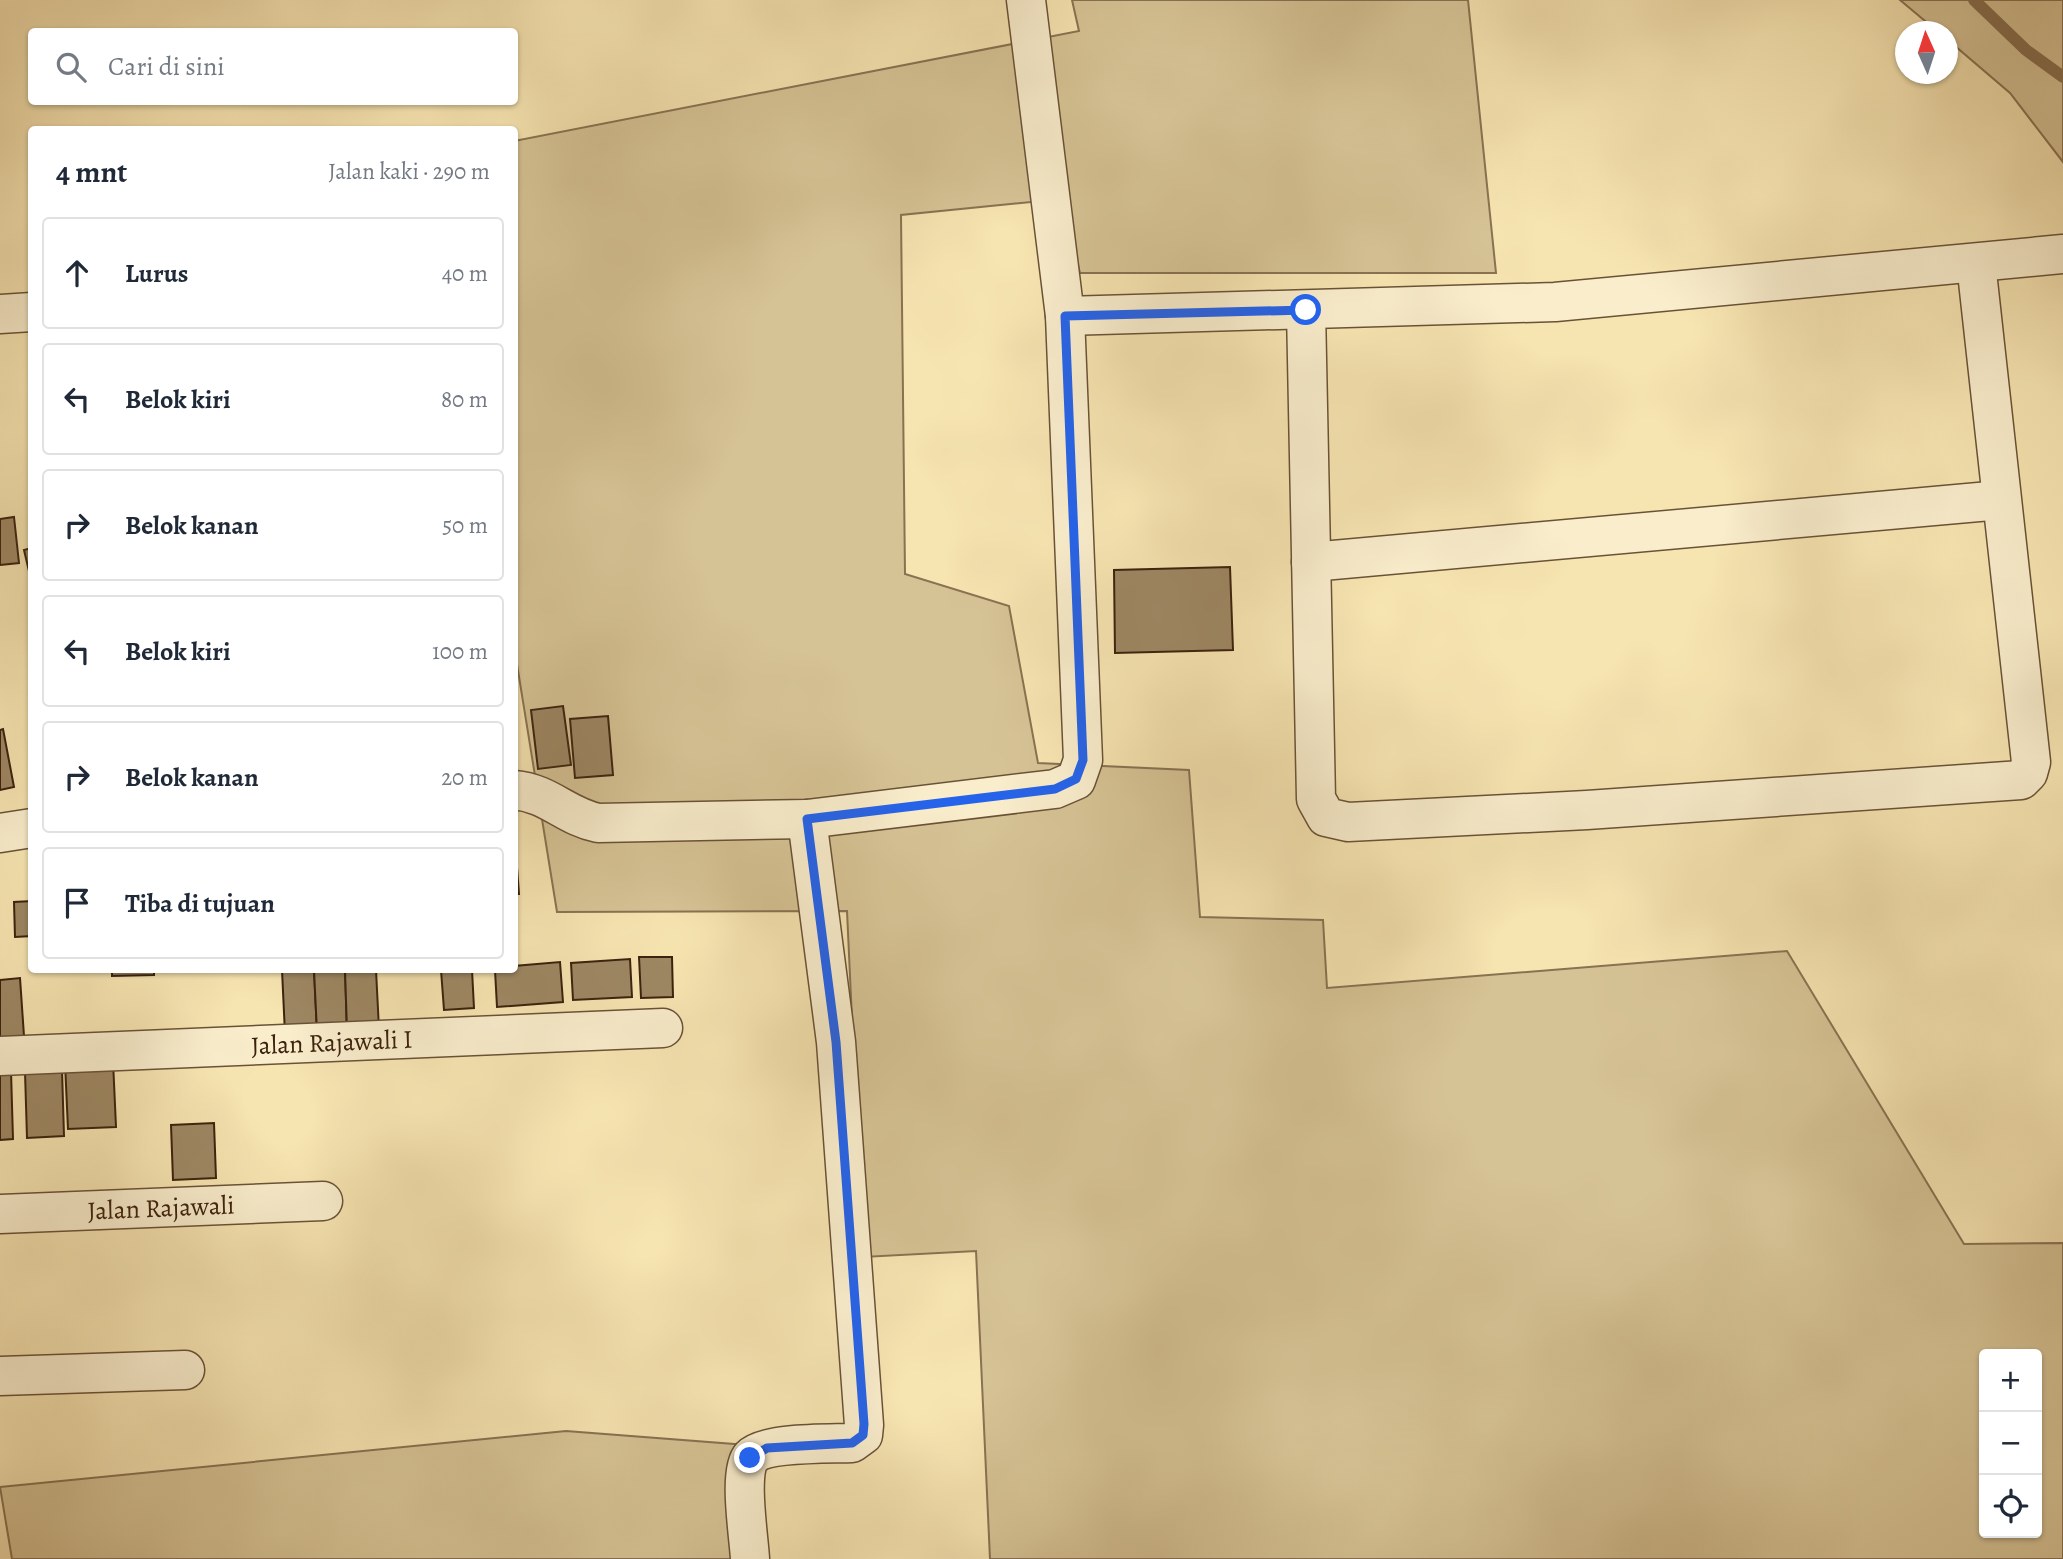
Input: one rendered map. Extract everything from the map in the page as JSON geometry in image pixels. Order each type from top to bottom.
[{"type":"street","points":[[518,791],[536,793],[582,820],[598,823],[807,819],[1055,789],[1076,779],[1083,760],[1065,316],[1026,0]]},
{"type":"street","points":[[1065,316],[1555,302],[2063,254]]},
{"type":"street","points":[[1306,310],[1316,799],[1326,817],[1348,822],[1587,810],[2021,780],[2028,773],[2031,762],[1976,264]]},
{"type":"street","points":[[0,314],[28,312]]},
{"type":"street","points":[[1311,562],[2001,500]]},
{"type":"street","points":[[750,1559],[746,1467],[750,1458],[767,1448],[852,1443],[863,1435],[864,1424],[836,1042],[807,819]]},
{"type":"street","points":[[0,832],[28,828]]},
{"type":"street","name":"Jalan Rajawali I","points":[[0,1056],[663,1028]]},
{"type":"street","name":"Jalan Rajawali","points":[[0,1213],[323,1201]]},
{"type":"street","points":[[0,1376],[185,1370]]},
{"type":"shaded area","points":[[1072,0],[1468,0],[1496,273],[1080,273],[1061,199],[901,215],[905,574],[1009,606],[1038,763],[1189,770],[1200,917],[1323,920],[1327,988],[1787,951],[1964,1244],[2063,1243],[2063,1559],[990,1559],[976,1251],[863,1257],[847,911],[557,912],[518,671],[518,140],[1079,31]]},
{"type":"shaded area","points":[[1900,0],[2063,0],[2063,162],[2010,93],[1958,49],[1958,21],[1925,21]]},
{"type":"shaded area","points":[[566,1431],[747,1445],[753,1559],[12,1559],[0,1487]]},
{"type":"building","points":[[14,517],[19,563],[0,565],[0,519]]},
{"type":"building","points":[[28,549],[28,567],[24,550]]},
{"type":"building","points":[[1230,567],[1233,650],[1115,653],[1114,570]]},
{"type":"building","points":[[563,706],[571,765],[538,769],[531,710]]},
{"type":"building","points":[[608,716],[613,775],[575,778],[570,719]]},
{"type":"building","points":[[3,729],[14,787],[0,790],[0,730]]},
{"type":"building","points":[[28,901],[28,936],[15,937],[14,902]]},
{"type":"building","points":[[639,957],[672,957],[673,997],[641,998]]},
{"type":"building","points":[[630,959],[632,997],[573,1000],[571,963]]},
{"type":"building","points":[[560,962],[563,1002],[497,1007],[495,973],[518,973],[518,966]]},
{"type":"building","points":[[112,973],[154,973],[154,975],[112,976]]},
{"type":"building","points":[[282,973],[314,973],[317,1032],[285,1034]]},
{"type":"building","points":[[314,973],[345,973],[347,1031],[317,1032]]},
{"type":"building","points":[[345,973],[376,973],[379,1029],[347,1031]]},
{"type":"building","points":[[441,973],[472,973],[474,1008],[444,1010]]},
{"type":"building","points":[[20,978],[24,1036],[0,1038],[0,980]]},
{"type":"building","points":[[113,1061],[116,1127],[68,1129],[65,1063]]},
{"type":"building","points":[[62,1070],[64,1136],[27,1138],[25,1072]]},
{"type":"building","points":[[0,1071],[11,1071],[13,1139],[0,1140]]},
{"type":"building","points":[[214,1123],[216,1178],[173,1180],[171,1125]]},
{"type":"waterway","points":[[1974,0],[2026,50],[2063,77]]},
{"type":"route","points":[[750,1458],[767,1448],[852,1443],[863,1435],[864,1424],[836,1042],[807,819],[1055,789],[1076,779],[1083,760],[1065,316],[1306,310]]}]
